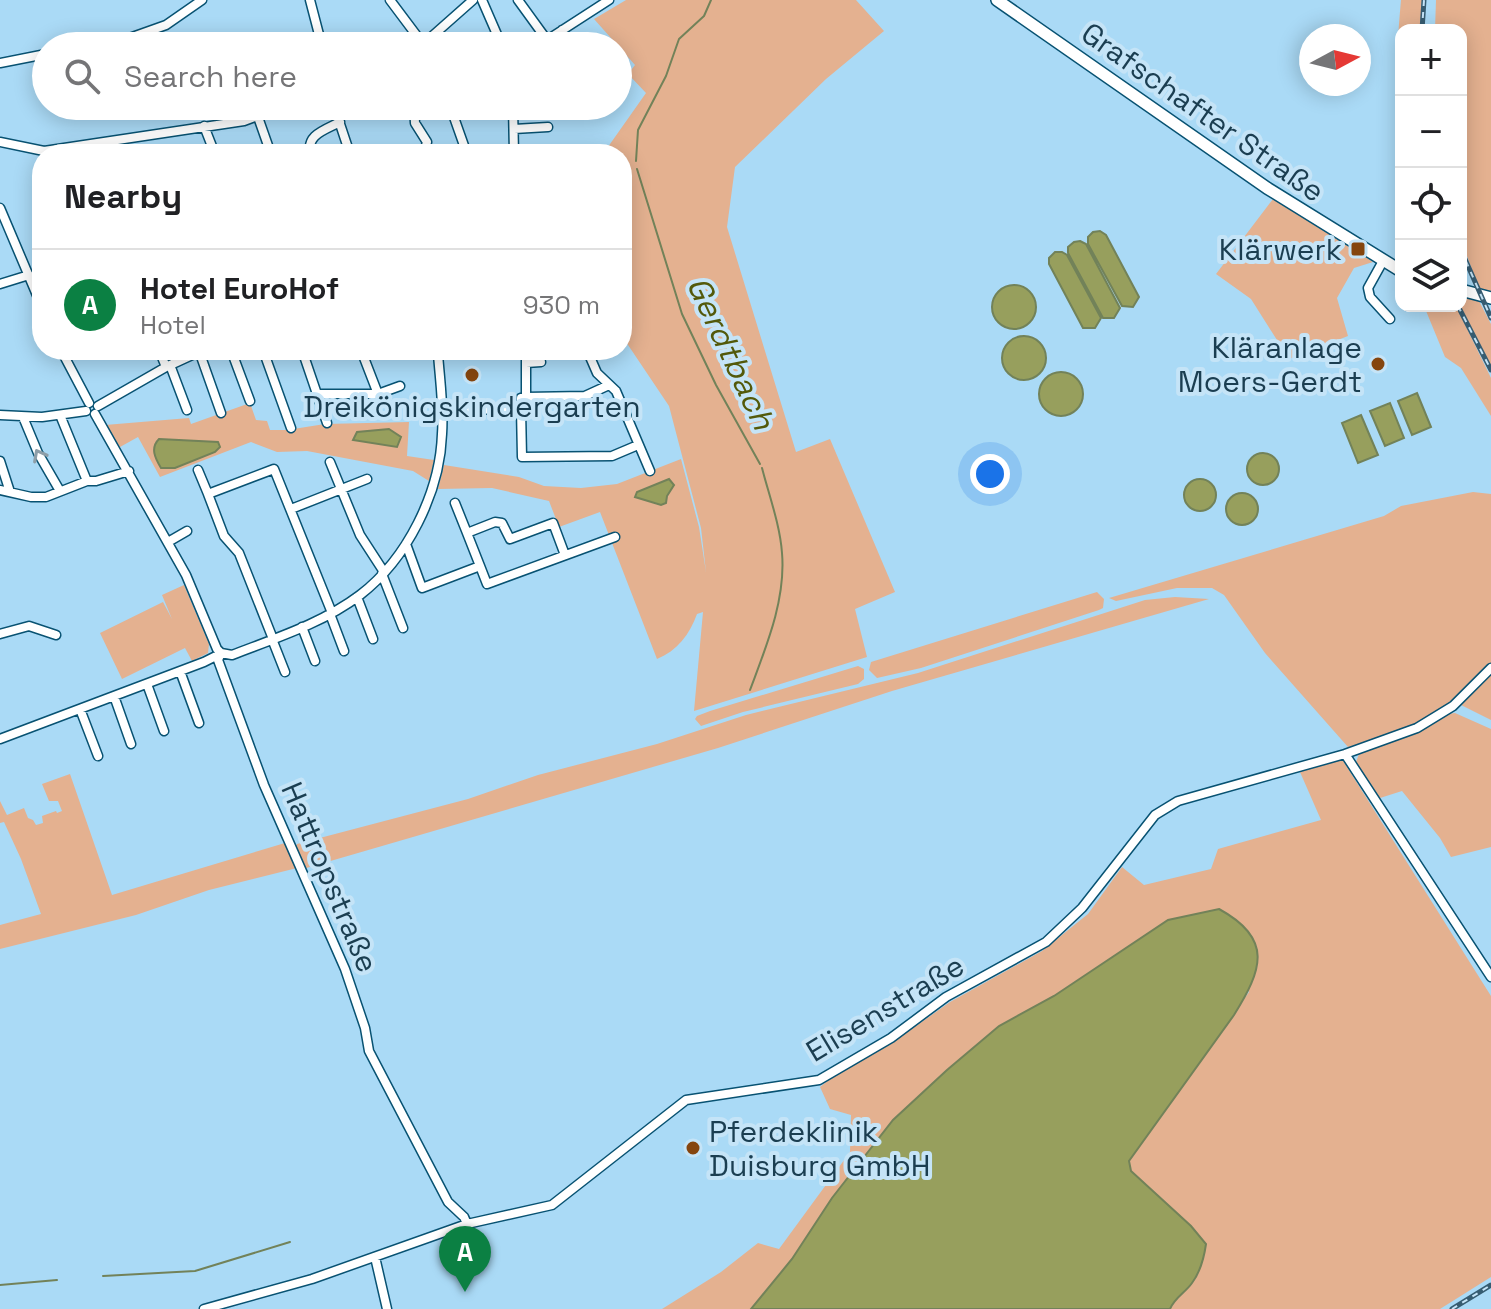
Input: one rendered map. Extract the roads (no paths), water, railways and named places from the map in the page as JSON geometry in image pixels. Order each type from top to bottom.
[{"type":"main road","name":"Grafschafter Straße","points":[[997,0],[1267,188],[1395,268]]},
{"type":"main road","points":[[1467,292],[1491,298]]},
{"type":"street","points":[[146,32],[166,25],[202,0]]},
{"type":"street","points":[[310,0],[318,32]]},
{"type":"street","points":[[390,0],[413,32]]},
{"type":"street","points":[[437,32],[473,0],[482,0],[496,32]]},
{"type":"street","points":[[518,0],[541,32]]},
{"type":"street","points":[[559,32],[609,0]]},
{"type":"street","points":[[0,63],[32,57]]},
{"type":"street","points":[[89,144],[240,120]]},
{"type":"street","points":[[259,120],[267,144]]},
{"type":"street","points":[[415,120],[426,144]]},
{"type":"street","points":[[455,120],[463,144]]},
{"type":"street","points":[[514,120],[514,144]]},
{"type":"street","points":[[310,144],[312,138],[340,122],[347,144]]},
{"type":"street","points":[[204,126],[211,144]]},
{"type":"street","points":[[514,129],[548,127]]},
{"type":"street","points":[[0,142],[32,149]]},
{"type":"street","points":[[0,208],[32,283]]},
{"type":"street","points":[[1383,261],[1368,288],[1370,297],[1390,319]]},
{"type":"street","points":[[0,284],[32,275]]},
{"type":"street","name":"Hattropstraße","points":[[66,360],[168,542],[221,653],[218,660],[264,785],[345,969],[365,1028],[369,1051],[448,1202],[467,1224]]},
{"type":"street","points":[[165,360],[187,410]]},
{"type":"street","points":[[0,415],[60,415],[92,408],[181,360]]},
{"type":"street","points":[[204,360],[221,413]]},
{"type":"street","points":[[235,360],[250,401]]},
{"type":"street","points":[[267,360],[291,428]]},
{"type":"street","points":[[305,360],[327,423]]},
{"type":"street","points":[[365,360],[378,394]]},
{"type":"street","points":[[0,739],[221,653],[232,655],[273,639],[331,613],[357,597],[383,573],[406,544],[424,510],[442,443],[443,410],[437,360]]},
{"type":"street","points":[[591,360],[597,373],[616,391],[650,471]]},
{"type":"street","points":[[526,397],[526,363],[541,362]]},
{"type":"street","points":[[609,385],[585,396],[521,398],[522,457],[612,456],[638,445]]},
{"type":"street","points":[[317,394],[378,394],[400,386]]},
{"type":"street","points":[[443,410],[521,409]]},
{"type":"street","points":[[60,415],[87,481]]},
{"type":"street","points":[[23,417],[25,427],[60,491]]},
{"type":"street","points":[[0,461],[10,492]]},
{"type":"street","points":[[330,462],[360,535],[383,573],[403,628]]},
{"type":"street","points":[[208,494],[274,469],[344,651]]},
{"type":"street","points":[[198,470],[224,536],[239,553],[285,672]]},
{"type":"street","points":[[0,490],[38,498],[129,471]]},
{"type":"street","points":[[291,509],[367,479]]},
{"type":"street","points":[[455,503],[487,584],[615,537]]},
{"type":"street","points":[[467,533],[495,522],[502,523],[510,539],[553,523],[565,555]]},
{"type":"street","points":[[168,542],[187,531]]},
{"type":"street","points":[[406,544],[422,588],[480,566]]},
{"type":"street","points":[[357,597],[373,639]]},
{"type":"street","points":[[0,634],[29,626],[56,635]]},
{"type":"street","points":[[302,627],[315,661]]},
{"type":"street","name":"Elisenstraße","points":[[204,1309],[312,1279],[467,1224],[552,1205],[686,1100],[819,1080],[891,1038],[946,997],[1046,942],[1072,920],[1155,815],[1165,808],[1178,801],[1394,738],[1437,718],[1491,668]]},
{"type":"street","points":[[180,671],[199,723]]},
{"type":"street","points":[[147,684],[164,731]]},
{"type":"street","points":[[114,696],[131,744]]},
{"type":"street","points":[[80,709],[98,756]]},
{"type":"street","points":[[1345,754],[1491,977]]},
{"type":"street","points":[[375,1257],[387,1309]]},
{"type":"waterway","name":"Gerdtbach","points":[[636,161],[638,130],[666,76],[679,39],[704,16],[711,0]]},
{"type":"waterway","name":"Gerdtbach","points":[[637,169],[682,314],[716,385],[760,464]]},
{"type":"waterway","name":"Gerdtbach","points":[[750,690],[774,623],[782,571],[779,532],[762,468]]},
{"type":"waterway","name":"Gerdtbach","points":[[103,1276],[195,1271],[290,1242]]},
{"type":"waterway","name":"Gerdtbach","points":[[0,1285],[57,1280]]},
{"type":"railway","points":[[1422,24],[1424,0]]},
{"type":"railway","points":[[1467,264],[1491,318]]},
{"type":"railway","points":[[1461,312],[1491,370]]},
{"type":"railway","points":[[1452,1309],[1491,1285]]},
{"type":"place","name":"Klärwerk","points":[[1358,249]]},
{"type":"place","name":"Kläranlage Moers-Gerdt","points":[[1378,364]]},
{"type":"place","name":"Dreikönigskindergarten","points":[[472,375]]},
{"type":"place","name":"Pferdeklinik Duisburg GmbH","points":[[693,1148]]},
{"type":"place","name":"Hotel EuroHof","points":[[465,1292]]}]
